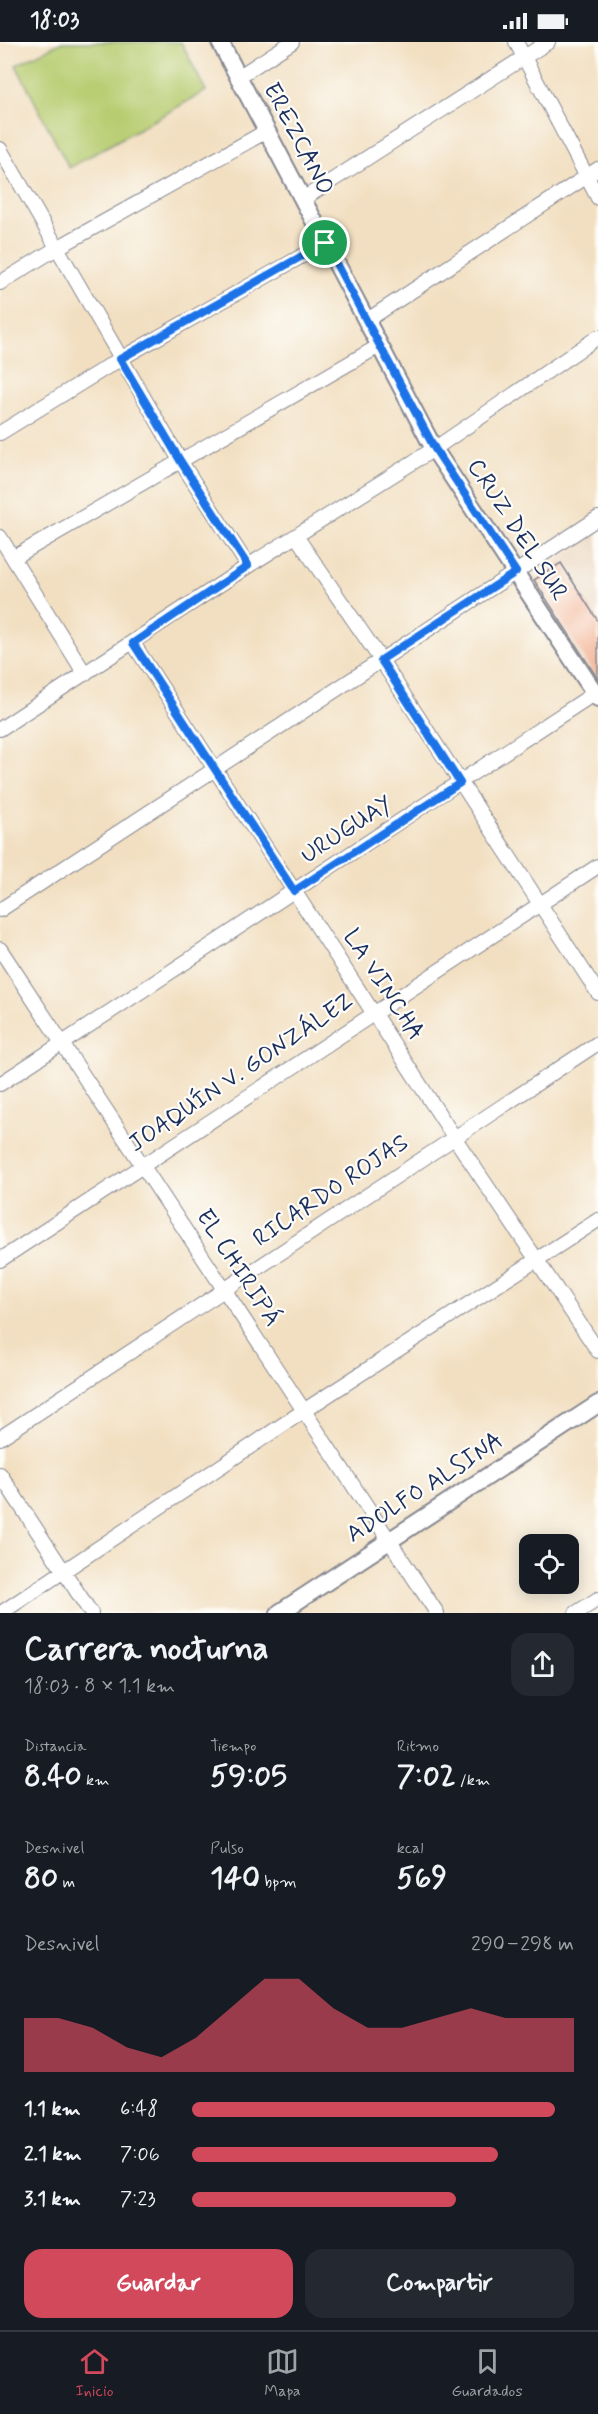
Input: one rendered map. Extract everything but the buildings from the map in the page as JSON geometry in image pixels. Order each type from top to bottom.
[{"type":"street","name":"EREZCANO","points":[[219,42],[435,449]]},
{"type":"street","points":[[238,77],[292,42]]},
{"type":"street","points":[[516,42],[592,173],[598,198]]},
{"type":"street","points":[[303,199],[548,42]]},
{"type":"street","points":[[0,283],[57,248],[266,132]]},
{"type":"street","points":[[2,158],[181,462],[248,566]]},
{"type":"street","points":[[366,321],[592,173]]},
{"type":"street","points":[[0,433],[120,359],[325,243]]},
{"type":"street","points":[[0,729],[248,566],[435,449],[598,337]]},
{"type":"street","points":[[13,558],[379,346]]},
{"type":"street","name":"CRUZ DEL SUR","points":[[435,449],[597,694]]},
{"type":"street","points":[[0,910],[598,518]]},
{"type":"street","points":[[296,536],[381,660],[598,993]]},
{"type":"street","points":[[0,537],[84,674]]},
{"type":"street","name":"LA VINCHA","points":[[133,643],[214,770],[375,1012],[454,1137],[598,1351]]},
{"type":"street","name":"URUGUAY","points":[[0,1084],[597,694]]},
{"type":"street","name":"JOAQUÍN V. GONZÁLEZ","points":[[0,1260],[598,866]]},
{"type":"street","name":"EL CHIRIPÁ","points":[[0,949],[437,1613]]},
{"type":"street","name":"RICARDO ROJAS","points":[[0,1438],[598,1043]]},
{"type":"street","points":[[1,1613],[305,1410],[598,1220]]},
{"type":"street","name":"ADOLFO ALSINA","points":[[279,1613],[598,1404]]},
{"type":"street","points":[[0,1474],[91,1613]]},
{"type":"street","points":[[576,1613],[598,1599]]},
{"type":"shaded area","points":[[594,536],[598,542],[598,679],[595,682],[529,579]]},
{"type":"green space","points":[[62,42],[181,42],[206,91],[69,168],[16,65]]},
{"type":"route","points":[[325,243],[435,449],[516,572],[381,660],[460,783],[294,891],[133,643],[248,566],[181,462],[120,359],[325,243]]}]
